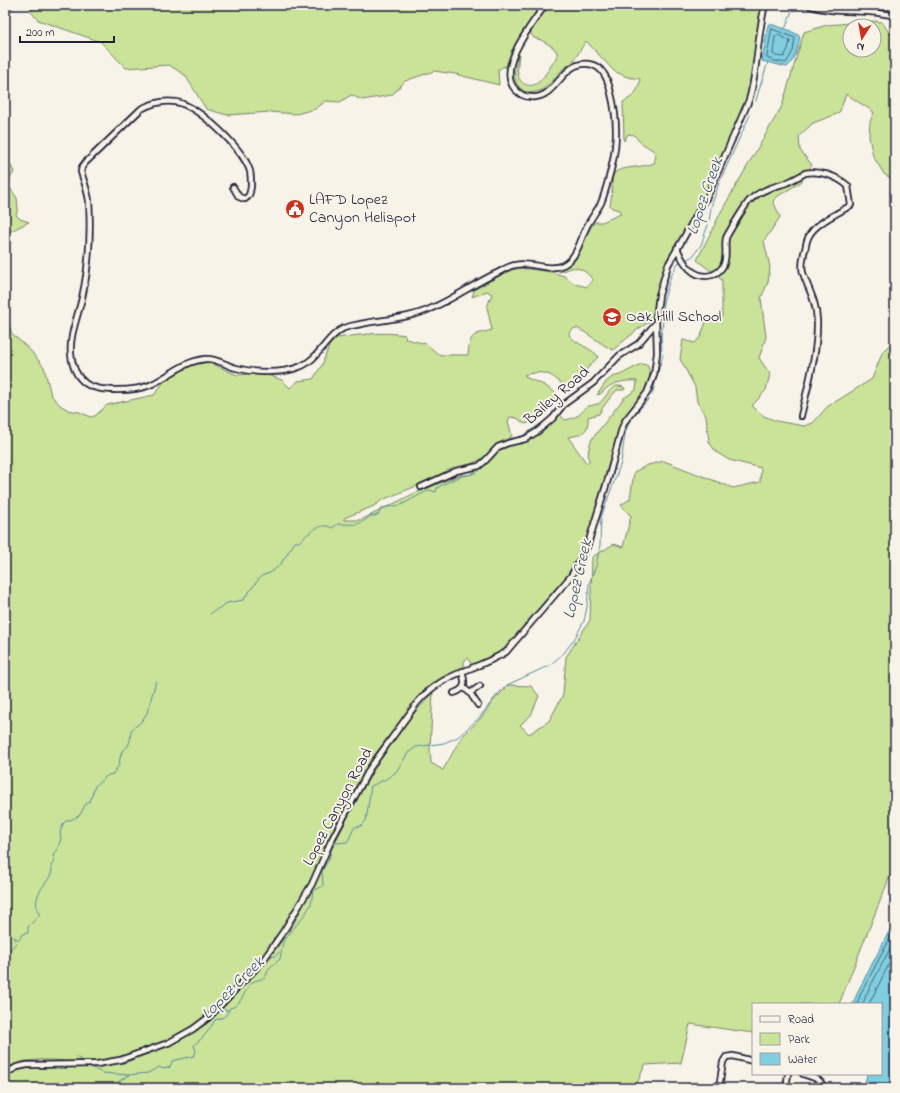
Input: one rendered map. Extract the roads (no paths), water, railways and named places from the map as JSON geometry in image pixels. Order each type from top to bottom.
[{"type":"street","points":[[233,187],[239,197],[245,199],[248,197],[250,193],[251,180],[250,171],[245,161],[220,130],[192,108],[177,102],[163,101],[150,104],[141,109],[82,167],[81,172],[88,200],[88,254],[82,296],[70,345],[73,367],[80,378],[87,384],[99,388],[114,390],[140,388],[152,384],[173,371],[205,359],[217,360],[235,368],[251,371],[292,370],[309,362],[332,337],[344,328],[424,311],[514,265],[530,264],[553,267],[563,265],[568,262],[576,253],[587,226],[601,203],[615,152],[615,114],[607,78],[600,70],[592,65],[582,64],[572,67],[544,96],[536,98],[529,97],[523,95],[514,88],[509,74],[514,57],[522,40],[545,5]]},
{"type":"street","name":"Lopez Canyon Road","points":[[5,1074],[13,1069],[27,1065],[96,1064],[120,1060],[168,1043],[193,1029],[209,1017],[262,962],[285,929],[312,884],[331,841],[374,762],[426,693],[439,683],[462,671],[506,652],[572,576],[589,541],[622,428],[627,418],[644,397],[651,384],[656,366],[657,353],[655,324],[659,295],[665,274],[677,248],[708,196],[749,100],[753,86],[761,23],[765,5]]},
{"type":"street","points":[[808,5],[830,10],[876,12],[895,16]]},
{"type":"street","points":[[677,248],[681,257],[693,272],[701,276],[715,274],[725,263],[727,236],[750,199],[766,190],[812,172],[822,173],[845,183],[849,189],[851,205],[813,230],[808,237],[803,260],[802,271],[815,303],[817,321],[813,357],[801,416]]},
{"type":"street","name":"Bailey Road","points":[[421,486],[456,471],[479,466],[498,447],[508,442],[526,439],[538,431],[553,418],[564,404],[593,383],[619,356],[640,342],[655,324]]},
{"type":"street","points":[[454,693],[464,688],[465,682],[462,671]]},
{"type":"street","points":[[470,693],[480,686]]},
{"type":"street","points":[[464,688],[470,693],[478,705]]},
{"type":"street","points":[[719,1088],[723,1062],[726,1057],[733,1056],[752,1061]]},
{"type":"street","points":[[786,1088],[788,1075]]},
{"type":"street","points":[[805,1075],[821,1082],[823,1088]]},
{"type":"street","points":[[688,1088],[693,1086],[707,1088]]},
{"type":"water","points":[[770,24],[789,30],[800,36],[795,57],[787,67],[762,61],[768,25]]},
{"type":"water","points":[[895,920],[895,1088],[864,1088],[867,1075],[882,1075],[882,1003],[853,1003],[858,991]]},
{"type":"waterway","name":"Lopez Creek","points":[[784,29],[793,8]]},
{"type":"waterway","name":"Lopez Creek","points":[[756,101],[768,62]]},
{"type":"waterway","name":"Lopez Creek","points":[[686,260],[693,256],[701,245],[709,222],[711,207],[719,183],[750,115]]},
{"type":"waterway","name":"Lopez Creek","points":[[662,350],[661,336],[663,302],[671,276],[678,263],[681,262]]},
{"type":"waterway","points":[[588,389],[601,379],[620,359],[649,337]]},
{"type":"waterway","name":"Lopez Creek","points":[[652,395],[663,354]]},
{"type":"waterway","name":"Lopez Creek","points":[[102,1088],[109,1087],[129,1075],[148,1073],[159,1067],[164,1069],[170,1067],[172,1061],[194,1056],[196,1051],[194,1045],[206,1034],[215,1020],[225,1016],[230,1008],[234,1007],[240,1001],[250,985],[254,981],[265,978],[269,968],[280,959],[283,942],[306,913],[311,904],[313,891],[323,886],[322,871],[329,859],[332,848],[336,843],[347,842],[355,827],[361,826],[366,821],[371,786],[386,779],[396,772],[408,753],[416,747],[444,743],[458,737],[479,718],[496,696],[507,685],[550,665],[564,653],[575,638],[584,621],[589,584],[596,566],[600,545],[601,517],[621,463],[625,434],[629,422],[649,399]]},
{"type":"waterway","points":[[510,440],[521,437],[552,416],[561,404]]},
{"type":"waterway","points":[[490,452],[498,444],[505,442]]},
{"type":"waterway","points":[[210,614],[227,603],[243,600],[261,576],[270,573],[280,565],[295,542],[299,542],[315,529],[323,526],[332,528],[338,524],[362,522],[370,516],[379,514],[381,508],[401,505],[429,490],[436,492],[437,488],[461,476],[479,471],[484,464]]},
{"type":"waterway","points":[[5,952],[9,951],[16,943],[14,937],[19,940],[22,934],[28,933],[28,927],[39,916],[37,898],[52,871],[51,866],[55,860],[53,855],[57,851],[63,824],[66,821],[80,815],[85,805],[90,801],[95,786],[108,775],[113,774],[119,765],[122,751],[128,746],[130,741],[131,730],[141,722],[147,713],[156,681]]},
{"type":"waterway","points":[[270,956],[276,956],[279,952]]},
{"type":"waterway","points":[[254,967],[258,962]]},
{"type":"waterway","name":"Lopez Creek","points":[[222,1010],[228,1010]]},
{"type":"waterway","points":[[207,1015],[209,1011],[211,1011]]},
{"type":"waterway","points":[[76,1057],[84,1062]]},
{"type":"waterway","points":[[91,1067],[102,1073],[129,1075]]},
{"type":"waterway","name":"Lopez Creek","points":[[21,1088],[37,1086],[57,1088]]},
{"type":"place","name":"LAFD Lopez Canyon Helispot","points":[[295,209]]},
{"type":"place","name":"Oak Hill School","points":[[612,317]]}]
